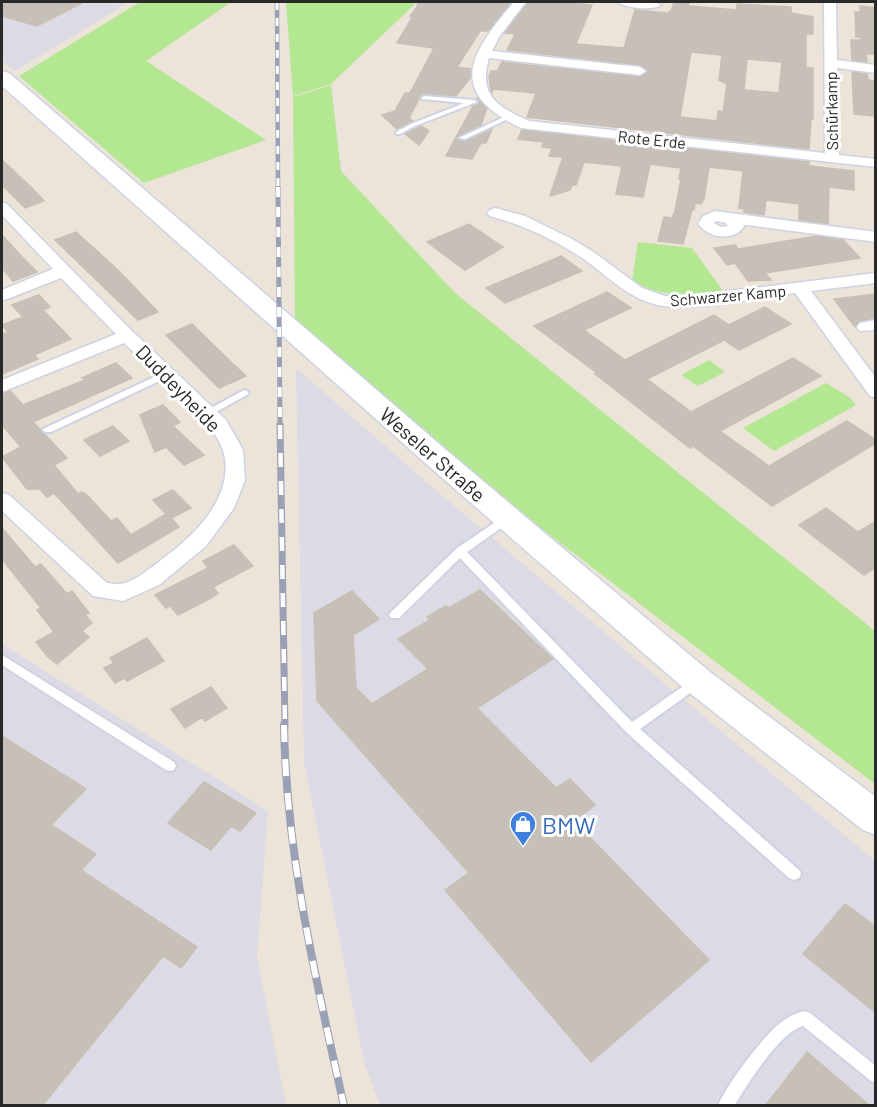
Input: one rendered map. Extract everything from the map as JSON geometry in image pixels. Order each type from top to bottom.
[{"type":"main road","name":"Weseler Straße","points":[[4,81],[698,681],[876,819]]},
{"type":"street","points":[[480,101],[478,70],[484,54],[494,35],[520,2]]},
{"type":"street","points":[[623,2],[655,5]]},
{"type":"street","name":"Schürkamp","points":[[830,2],[832,159]]},
{"type":"street","points":[[484,54],[640,71]]},
{"type":"street","name":"Schürkamp","points":[[831,63],[876,69]]},
{"type":"street","name":"Rote Erde","points":[[480,101],[506,118],[526,125],[876,163]]},
{"type":"street","name":"Duddeyheide","points":[[2,207],[127,336],[219,424],[233,450],[235,480],[224,508],[199,541],[151,579],[123,593],[101,590],[2,500]]},
{"type":"street","name":"Schwarzer Kamp","points":[[495,213],[520,219],[566,242],[590,256],[624,284],[651,298],[664,301],[696,300],[876,278]]},
{"type":"street","points":[[735,221],[746,220],[876,237]]},
{"type":"street","points":[[2,296],[63,271]]},
{"type":"street","points":[[800,288],[876,392]]},
{"type":"street","name":"Duddeyheide","points":[[2,386],[127,336]]},
{"type":"lane","points":[[424,98],[480,101]]},
{"type":"lane","points":[[398,133],[480,101]]},
{"type":"lane","points":[[463,138],[506,118]]},
{"type":"lane","points":[[48,430],[167,374]]},
{"type":"lane","points":[[207,412],[244,393]]},
{"type":"lane","points":[[395,615],[460,552],[507,518]]},
{"type":"lane","points":[[460,552],[632,729],[794,874]]},
{"type":"lane","points":[[2,660],[170,766]]},
{"type":"lane","points":[[632,729],[698,681]]},
{"type":"lane","points":[[725,1106],[769,1046],[790,1022],[800,1017],[805,1018],[876,1076]]},
{"type":"shaded area","points":[[2,2],[129,2],[15,71],[2,62]]},
{"type":"shaded area","points":[[296,368],[439,493],[875,861],[875,1105],[380,1105],[364,1062],[304,762]]},
{"type":"shaded area","points":[[2,644],[268,811],[257,957],[286,1105],[2,1105]]},
{"type":"green space","points":[[140,2],[231,2],[146,61],[266,140],[144,183],[19,76]]},
{"type":"green space","points":[[286,2],[417,2],[331,84],[293,96]]},
{"type":"green space","points":[[331,85],[341,171],[455,293],[875,631],[875,784],[525,516],[295,322],[293,97]]},
{"type":"green space","points":[[638,242],[692,248],[723,291],[665,293],[632,280]]},
{"type":"green space","points":[[709,360],[725,372],[698,386],[681,375]]},
{"type":"green space","points":[[826,383],[849,397],[856,405],[774,451],[743,428]]},
{"type":"building","points":[[2,2],[84,2],[37,26],[2,16]]},
{"type":"building","points":[[418,2],[511,2],[488,31],[480,31],[457,67],[471,69],[471,77],[456,96],[421,95],[409,118],[413,121],[397,129],[382,115],[395,111],[405,93],[410,93],[434,48],[397,43],[413,16],[410,16]]},
{"type":"building","points":[[528,2],[592,5],[576,44],[624,48],[635,10],[667,13],[671,11],[674,2],[689,2],[688,6],[737,10],[737,4],[791,7],[791,13],[813,17],[813,34],[806,34],[806,68],[813,68],[813,119],[811,118],[809,149],[527,117],[536,93],[493,89],[492,92],[491,90],[489,77],[491,71],[497,71],[502,62],[640,77],[648,72],[640,65],[507,50],[515,34],[505,33]],"holes":[[[691,52],[722,55],[719,80],[727,84],[723,112],[718,111],[717,121],[680,117]],[[747,59],[782,62],[779,93],[744,90]]]},
{"type":"building","points":[[860,6],[876,8],[876,54],[866,54],[867,62],[852,60],[851,40],[861,40],[861,37],[856,37],[855,12],[860,12]]},
{"type":"building","points":[[852,72],[867,74],[868,80],[876,81],[874,116],[854,114]]},
{"type":"building","points":[[477,97],[487,108],[481,125],[458,136],[457,139],[466,141],[492,129],[486,143],[481,143],[472,159],[446,156],[473,106],[479,103]]},
{"type":"building","points":[[421,126],[429,131],[419,145],[405,134]]},
{"type":"building","points":[[522,130],[809,162],[809,166],[854,171],[854,190],[829,187],[828,224],[799,220],[799,204],[766,200],[764,215],[744,212],[744,209],[739,208],[743,171],[709,167],[704,199],[701,204],[695,203],[683,244],[658,241],[664,217],[672,218],[675,211],[681,168],[650,164],[643,197],[616,194],[622,166],[584,162],[576,185],[572,185],[570,190],[550,196],[563,157],[549,156],[552,148],[542,147],[544,142],[518,139]]},
{"type":"building","points":[[2,160],[44,201],[25,208],[2,185]]},
{"type":"building","points":[[469,224],[503,247],[465,270],[427,242]]},
{"type":"building","points":[[76,232],[119,271],[158,312],[138,320],[55,240]]},
{"type":"building","points":[[2,235],[37,272],[13,281],[2,268]]},
{"type":"building","points":[[817,236],[843,240],[860,258],[765,273],[771,280],[748,281],[735,263],[727,265],[714,248],[735,245],[738,249]]},
{"type":"building","points":[[561,256],[582,271],[505,303],[486,288]]},
{"type":"building","points":[[607,292],[631,308],[584,330],[625,360],[714,315],[729,325],[765,307],[791,324],[739,350],[724,340],[647,379],[691,412],[793,358],[821,376],[720,431],[769,466],[847,421],[876,440],[876,443],[772,506],[693,446],[690,448],[534,326]]},
{"type":"building","points":[[876,294],[876,318],[860,321],[855,327],[834,299]]},
{"type":"building","points":[[39,295],[50,307],[43,310],[71,339],[34,355],[38,359],[2,374],[2,335],[8,332],[2,325],[23,317],[12,305]]},
{"type":"building","points":[[192,324],[246,376],[219,388],[166,335]]},
{"type":"building","points":[[116,363],[132,378],[33,422],[67,458],[54,465],[78,494],[82,492],[87,495],[111,521],[117,518],[131,535],[166,514],[153,500],[173,490],[191,508],[171,518],[179,527],[118,563],[54,493],[47,497],[40,489],[27,489],[2,457],[21,447],[2,425],[2,394],[10,391],[23,405],[85,380],[82,378]]},
{"type":"building","points":[[163,405],[180,422],[173,426],[204,455],[184,465],[166,447],[155,452],[140,415]]},
{"type":"building","points":[[113,426],[129,441],[100,456],[84,440]]},
{"type":"building","points":[[826,508],[858,532],[876,521],[876,567],[864,575],[799,525]]},
{"type":"building","points":[[2,528],[35,567],[41,564],[67,594],[72,591],[89,613],[85,615],[92,623],[82,631],[89,637],[57,664],[36,642],[54,632],[37,610],[41,608],[2,559]]},
{"type":"building","points":[[234,545],[253,566],[213,587],[218,593],[211,598],[178,615],[170,606],[166,608],[155,595],[208,568],[203,561]]},
{"type":"building","name":"BMW","points":[[480,590],[553,659],[477,708],[556,788],[570,779],[595,805],[574,821],[709,960],[591,1062],[445,890],[469,873],[317,701],[314,613],[352,591],[379,619],[353,635],[356,688],[372,704],[428,669],[398,639],[430,620],[427,617],[446,606],[449,608]]},
{"type":"building","points":[[147,638],[164,661],[127,681],[124,678],[115,683],[104,668],[114,663],[110,658]]},
{"type":"building","points":[[211,687],[227,708],[205,721],[202,717],[185,728],[171,709]]},
{"type":"building","points":[[2,736],[86,789],[51,825],[96,854],[81,870],[197,947],[181,968],[163,956],[42,1106],[2,1106]]},
{"type":"building","points":[[204,782],[256,813],[240,831],[231,826],[211,850],[168,823]]},
{"type":"building","points":[[845,904],[876,927],[876,1013],[803,954]]},
{"type":"building","points":[[807,1052],[870,1106],[765,1106]]},
{"type":"railway","points":[[277,2],[278,188]]},
{"type":"railway","points":[[278,187],[280,426]]},
{"type":"railway","points":[[280,425],[285,727]]},
{"type":"railway","points":[[284,725],[286,774],[296,869],[313,964],[344,1106]]},
{"type":"place","name":"BMW","points":[[523,847]]}]
